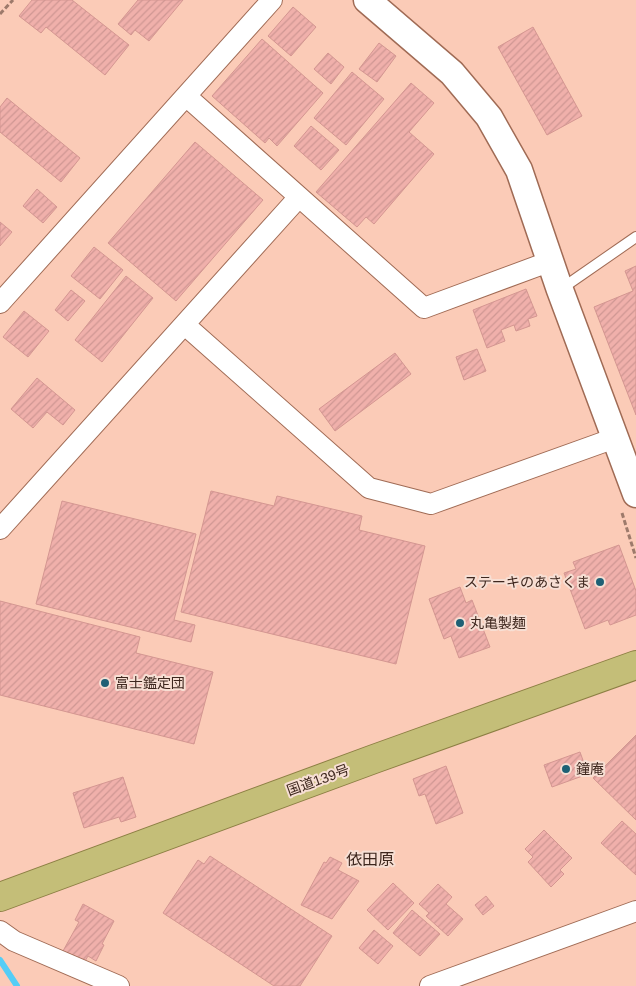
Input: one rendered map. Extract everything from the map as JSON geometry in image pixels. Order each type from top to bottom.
[{"type":"highway","name":"国道139号","points":[[0,896],[636,665]]},
{"type":"street","points":[[0,303],[272,0]]},
{"type":"street","points":[[367,0],[452,73],[489,117],[519,170],[560,290],[636,494]]},
{"type":"street","points":[[186,96],[424,308],[551,261]]},
{"type":"street","points":[[0,529],[299,197]]},
{"type":"street","points":[[185,325],[369,488],[431,504],[615,438]]},
{"type":"street","points":[[430,986],[636,912]]},
{"type":"street","points":[[0,931],[14,941],[119,986]]},
{"type":"lane","points":[[560,290],[636,237]]},
{"type":"path","points":[[0,14],[12,0]]},
{"type":"building","points":[[32,0],[72,0],[129,45],[105,75],[46,27],[41,33],[19,16]]},
{"type":"building","points":[[138,0],[183,0],[149,41],[135,30],[131,35],[118,24]]},
{"type":"building","points":[[293,7],[316,27],[291,56],[268,36]]},
{"type":"building","points":[[533,27],[582,116],[547,135],[498,47]]},
{"type":"building","points":[[262,39],[323,93],[277,146],[269,138],[265,143],[212,96]]},
{"type":"building","points":[[379,43],[396,56],[377,82],[359,69]]},
{"type":"building","points":[[328,53],[344,67],[331,84],[314,69]]},
{"type":"building","points":[[352,72],[384,99],[346,145],[314,118]]},
{"type":"building","points":[[411,83],[434,103],[409,132],[434,154],[374,224],[366,217],[357,227],[316,192]]},
{"type":"building","points":[[7,98],[80,158],[61,182],[0,132],[0,107]]},
{"type":"building","points":[[311,126],[339,150],[321,170],[294,146]]},
{"type":"building","points":[[195,142],[263,200],[176,301],[108,243]]},
{"type":"building","points":[[37,189],[57,207],[43,223],[23,206]]},
{"type":"building","points":[[0,222],[12,232],[0,246]]},
{"type":"building","points":[[94,247],[123,270],[100,299],[71,276]]},
{"type":"building","points":[[636,266],[636,415],[594,307],[633,291],[625,271]]},
{"type":"building","points":[[126,276],[153,298],[102,362],[75,340]]},
{"type":"building","points":[[526,289],[537,316],[528,319],[530,326],[516,331],[514,325],[501,330],[505,341],[487,348],[473,310]]},
{"type":"building","points":[[71,290],[85,301],[68,321],[55,310]]},
{"type":"building","points":[[24,311],[49,331],[28,357],[3,337]]},
{"type":"building","points":[[477,349],[486,371],[464,380],[456,357]]},
{"type":"building","points":[[395,353],[411,374],[335,431],[319,409]]},
{"type":"building","points":[[37,378],[75,410],[63,425],[47,412],[33,428],[11,409]]},
{"type":"building","points":[[211,491],[274,506],[277,496],[362,516],[359,530],[425,546],[396,664],[181,612]]},
{"type":"building","points":[[62,501],[196,534],[174,620],[195,625],[191,642],[36,604]]},
{"type":"building","name":"ステーキのあさくま","points":[[619,545],[636,591],[636,615],[610,625],[608,620],[585,629],[564,573],[576,569],[573,562]]},
{"type":"building","points":[[460,587],[466,603],[472,600],[490,647],[459,658],[451,636],[444,639],[429,599]]},
{"type":"building","name":"富士鑑定団","points":[[0,601],[140,637],[136,653],[213,672],[194,744],[0,695]]},
{"type":"building","points":[[636,735],[636,820],[593,778]]},
{"type":"building","name":"鐘庵","points":[[580,752],[588,774],[552,787],[544,765]]},
{"type":"building","points":[[446,766],[463,813],[436,824],[425,794],[419,796],[413,779]]},
{"type":"building","points":[[123,777],[136,817],[121,822],[119,817],[84,828],[73,793]]},
{"type":"building","points":[[622,821],[636,834],[636,875],[601,843]]},
{"type":"building","points":[[544,830],[572,858],[560,870],[564,874],[551,887],[528,862],[533,857],[525,849]]},
{"type":"building","points":[[210,856],[332,936],[300,986],[274,986],[163,913],[198,860],[204,864]]},
{"type":"building","points":[[330,857],[342,863],[338,870],[359,881],[332,919],[301,905],[324,862],[326,863]]},
{"type":"building","points":[[393,883],[414,903],[388,930],[367,910]]},
{"type":"building","points":[[438,884],[452,897],[446,904],[463,919],[448,936],[426,916],[429,913],[419,904]]},
{"type":"building","points":[[486,896],[494,906],[483,915],[475,905]]},
{"type":"building","points":[[83,904],[114,921],[102,944],[104,945],[96,961],[88,956],[84,963],[63,951],[79,922],[75,920]]},
{"type":"building","points":[[412,910],[440,934],[420,956],[393,933]]},
{"type":"building","points":[[374,930],[393,946],[378,964],[359,948]]},
{"type":"waterway","points":[[0,960],[17,986]]},
{"type":"place","name":"ステーキのあさくま","points":[[600,582]]},
{"type":"place","name":"丸亀製麺","points":[[460,623]]},
{"type":"place","name":"富士鑑定団","points":[[105,683]]},
{"type":"place","name":"鐘庵","points":[[566,769]]},
{"type":"district","name":"依田原","points":[[370,859]]}]
